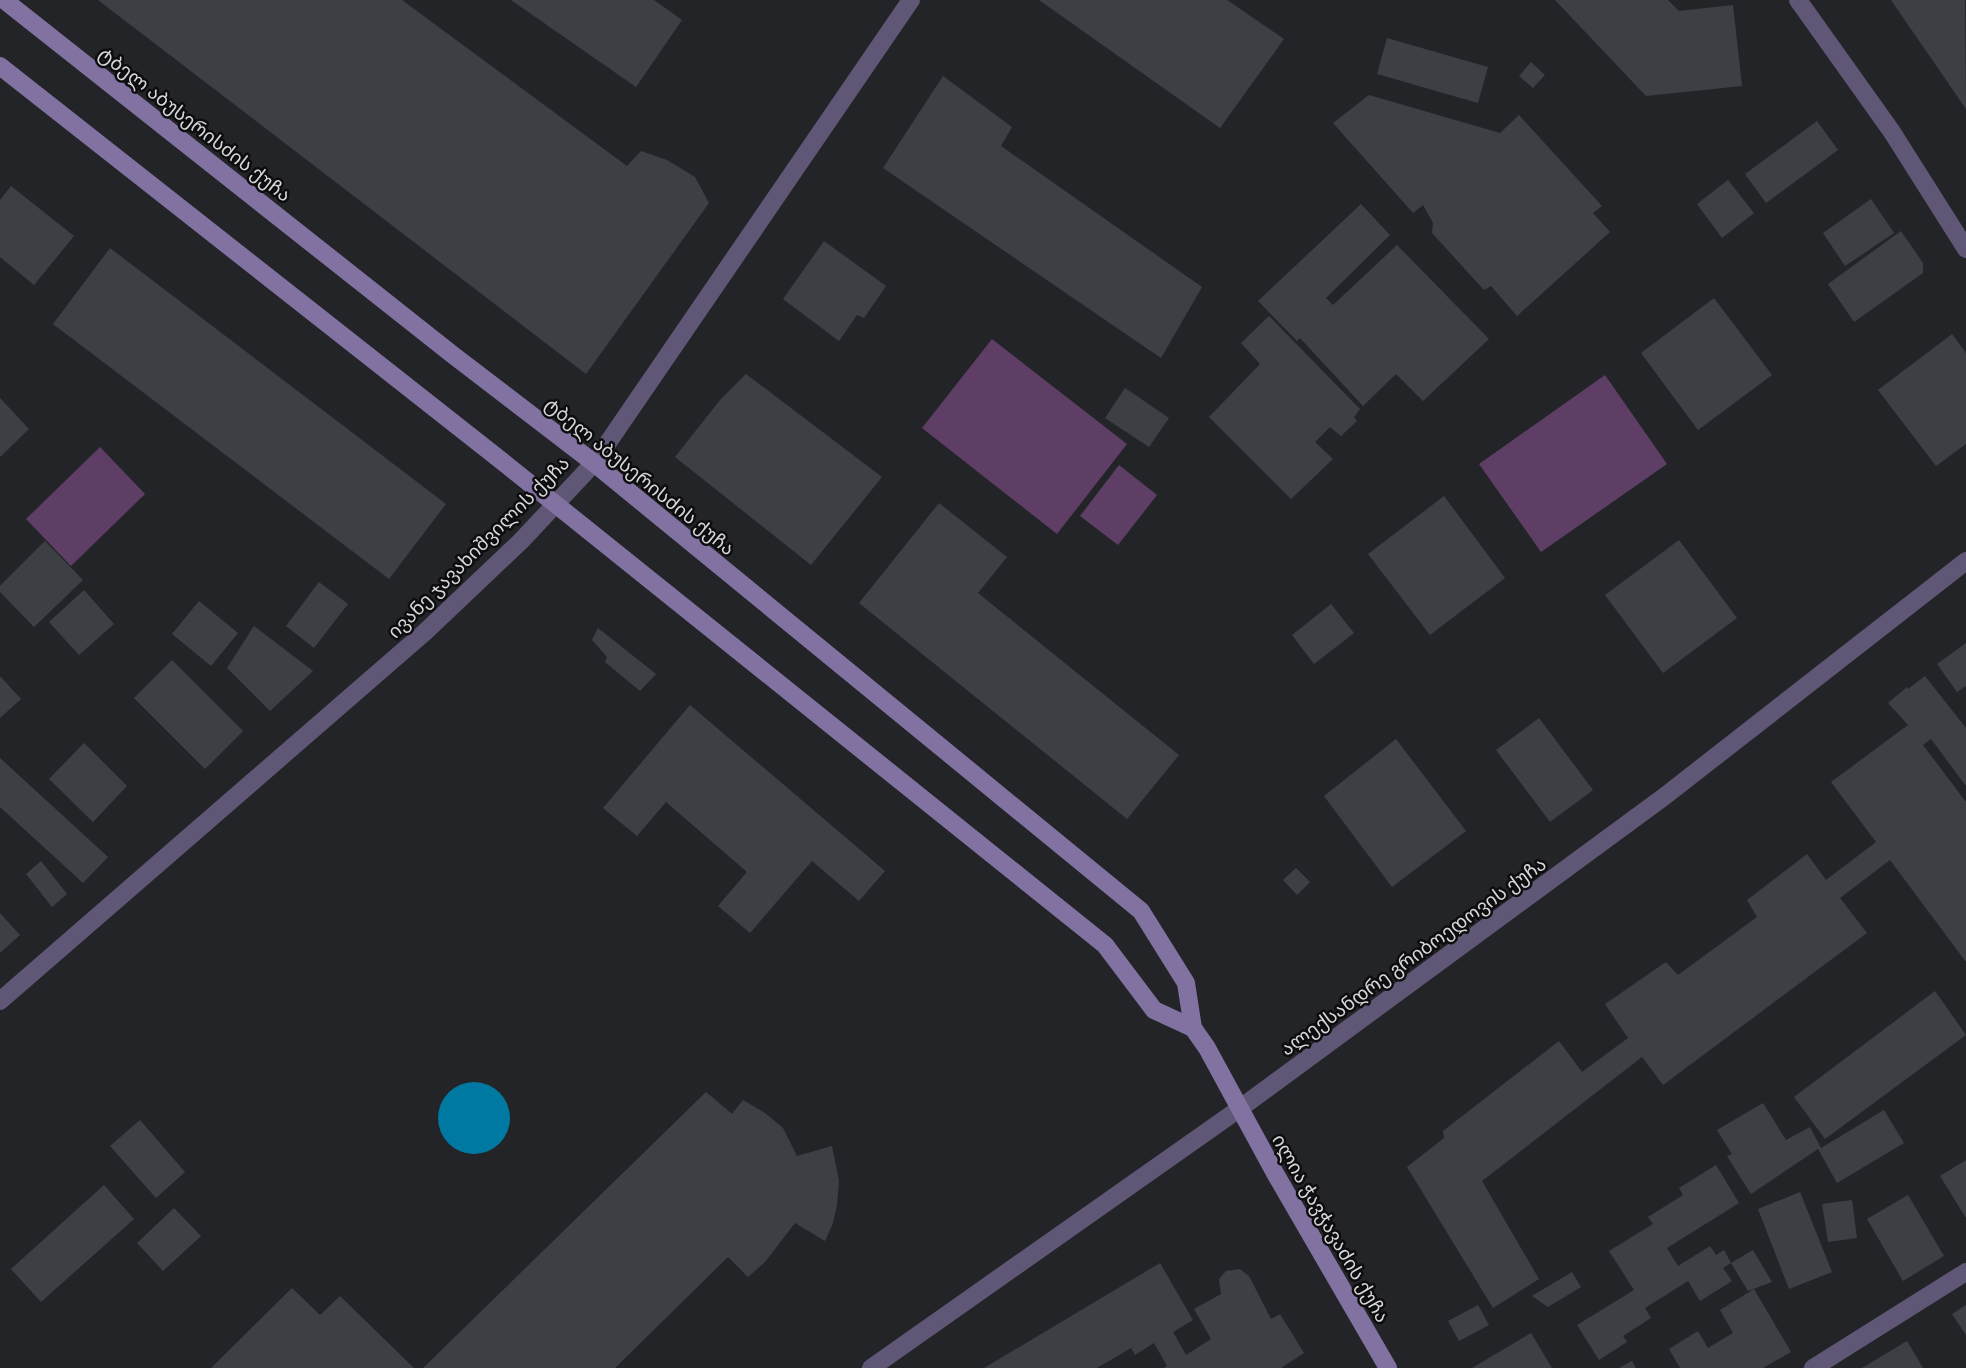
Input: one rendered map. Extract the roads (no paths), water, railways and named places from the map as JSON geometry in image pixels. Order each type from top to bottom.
[{"type":"main road","name":"ტბელ აბუსერისძის ქუჩა","points":[[4,0],[594,463],[1141,911],[1186,983],[1193,1028],[1207,1048],[1239,1109]]},
{"type":"main road","points":[[0,66],[556,504],[1105,945],[1154,1010],[1193,1028]]},
{"type":"main road","name":"ილია ჭავჭავაძის ქუჩა","points":[[1239,1109],[1388,1368]]},
{"type":"street","name":"ივანე ჯავახიშვილის ქუჩა","points":[[0,1001],[425,632],[556,504],[594,463],[912,0]]},
{"type":"street","points":[[1798,0],[1892,132],[1966,249]]},
{"type":"street","name":"ალექსანდრე გრიბოედოვის ქუჩა","points":[[871,1368],[1161,1166],[1665,796],[1966,561]]},
{"type":"street","points":[[1813,1368],[1966,1272]]},
{"type":"water","points":[[474,1082],[494,1088],[504,1098],[510,1118],[504,1138],[494,1148],[474,1154],[454,1148],[444,1138],[438,1118],[444,1098],[454,1088]]}]
